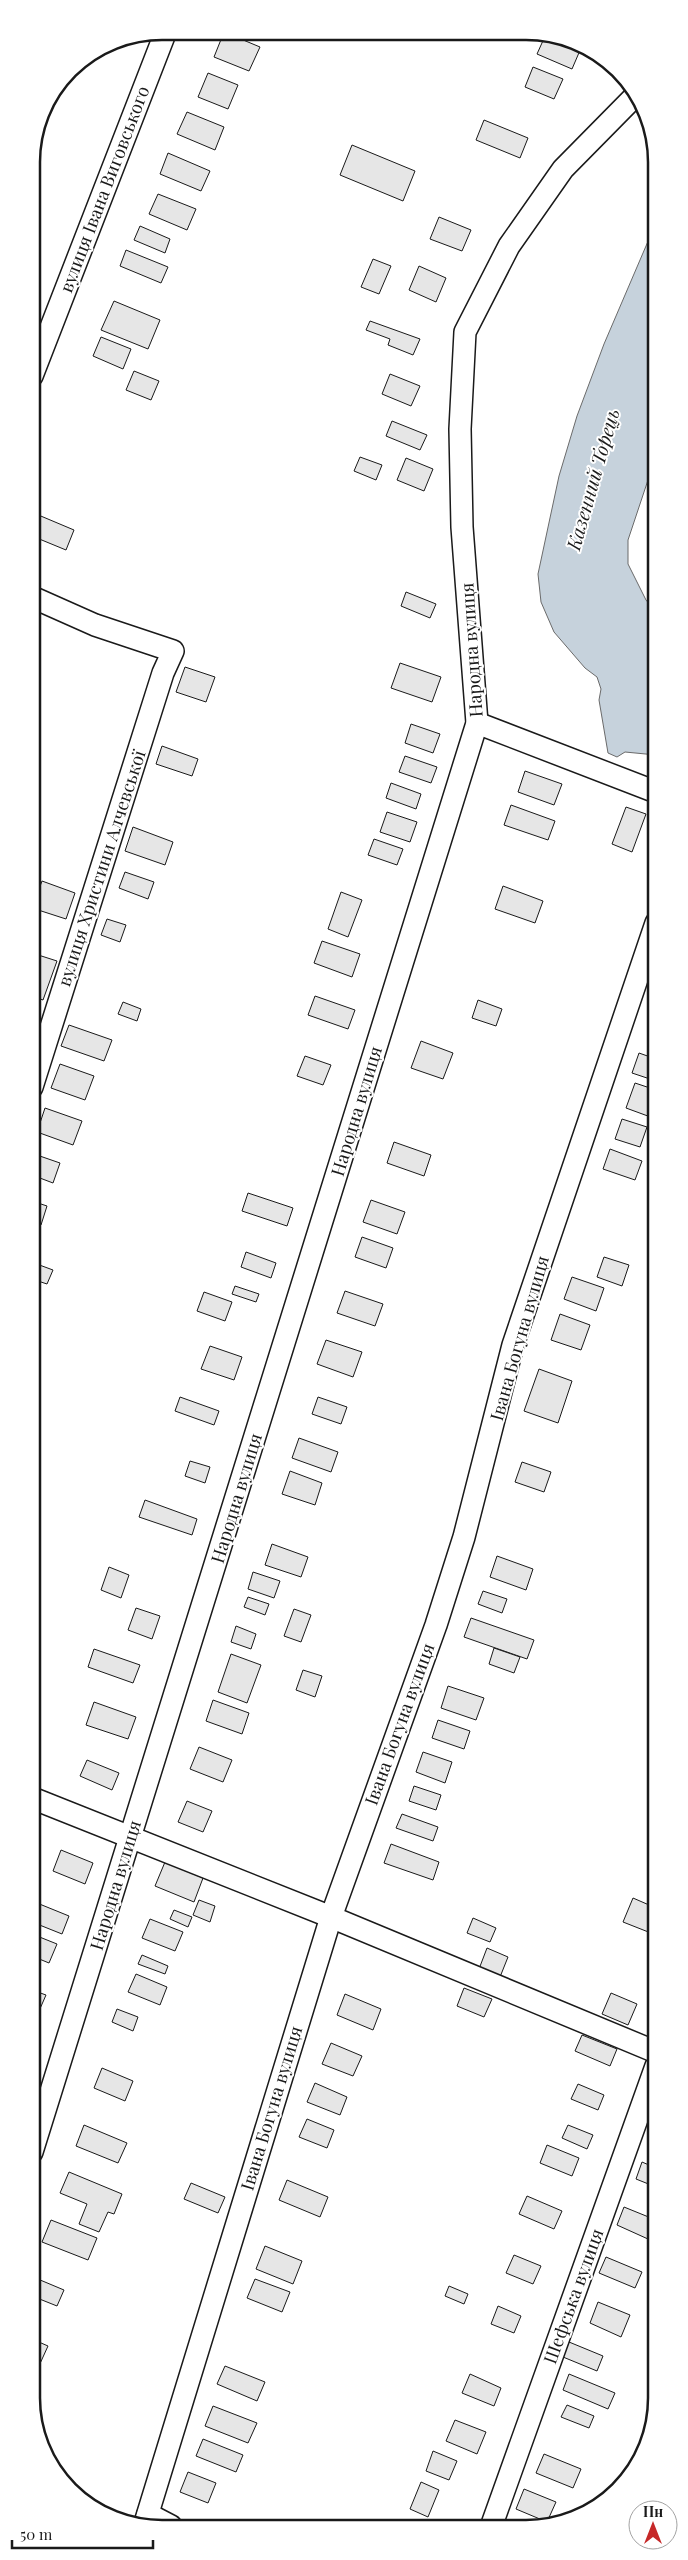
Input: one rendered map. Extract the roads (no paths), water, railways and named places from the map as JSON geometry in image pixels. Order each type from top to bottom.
[{"type":"street","name":"вулиця Івана Виговського","points":[[40,355],[163,40]]},
{"type":"street","name":"Народна вулиця","points":[[40,2126],[477,723],[462,527],[460,429],[465,332],[509,246],[563,169],[631,100]]},
{"type":"street","name":"вулиця Христини Алчевської","points":[[40,601],[95,625],[174,651],[163,673],[40,1062]]},
{"type":"street","points":[[477,723],[648,789]]},
{"type":"street","name":"Івана Богуна вулиця","points":[[146,2519],[331,1918],[464,1537],[513,1345],[648,947]]},
{"type":"street","points":[[40,1801],[130,1836],[648,2049]]},
{"type":"street","name":"Шефська вулиця","points":[[494,2520],[648,2088]]},
{"type":"water","name":"Казенний Торець","points":[[648,241],[648,480],[628,540],[628,564],[648,602],[648,754],[625,752],[617,757],[608,753],[599,700],[601,689],[597,677],[585,668],[554,632],[541,602],[538,574],[559,476],[577,416],[604,344]]}]
